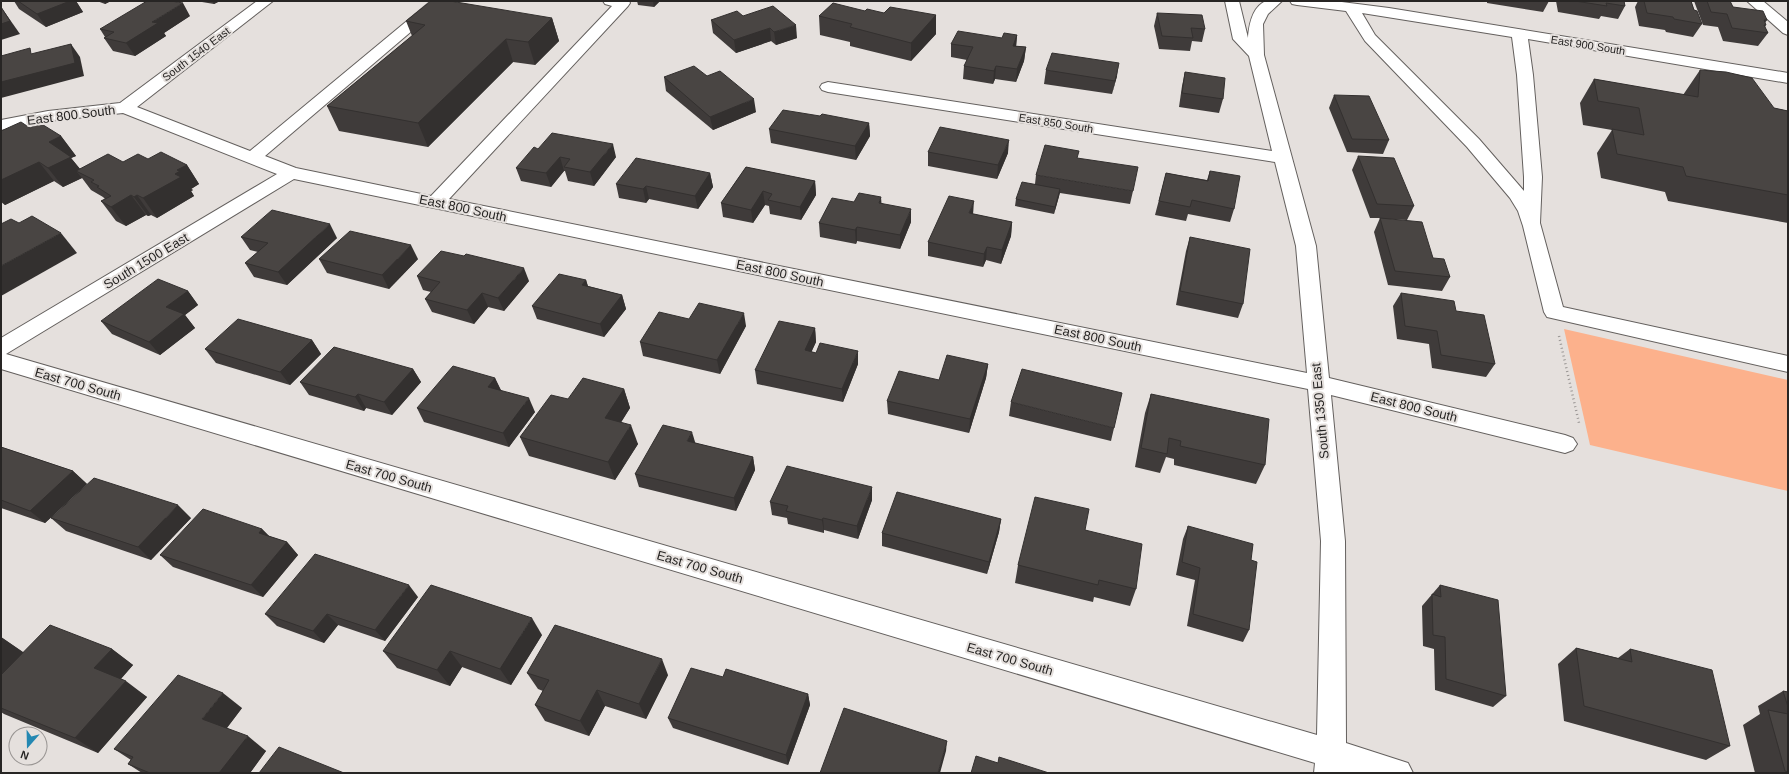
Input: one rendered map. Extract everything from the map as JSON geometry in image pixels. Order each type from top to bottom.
[{"type":"street","name":"South 1540 East","points":[[125,108],[266,1]]},
{"type":"street","points":[[252,158],[440,1]]},
{"type":"street","points":[[435,203],[624,3],[610,1]]},
{"type":"street","name":"South 1350 East","points":[[1232,1],[1241,39],[1256,55]]},
{"type":"street","name":"South 1350 East","points":[[1275,1],[1262,12],[1256,24],[1256,55],[1306,246],[1317,383],[1333,541],[1330,764]]},
{"type":"street","name":"East 900 South","points":[[1297,1],[1353,5],[1788,78]]},
{"type":"street","points":[[1754,1],[1788,30]]},
{"type":"street","points":[[1353,5],[1364,30],[1370,38],[1472,143],[1517,195],[1527,211],[1532,226],[1554,312],[1788,364]]},
{"type":"street","points":[[1518,33],[1524,75],[1533,177],[1532,226]]},
{"type":"street","name":"East 850 South","points":[[828,88],[1283,158]]},
{"type":"street","name":"East 800 South","points":[[1,125],[48,116],[125,108],[291,173],[1317,383],[1565,444]]},
{"type":"street","name":"South 1500 East","points":[[1,348],[291,173]]},
{"type":"street","name":"East 700 South","points":[[1,361],[1330,764],[1398,773]]},
{"type":"path","points":[[1559,335],[1581,431]]},
{"type":"shaded area","points":[[1564,329],[1788,380],[1788,491],[1590,445]]},
{"type":"building","points":[[18,1],[70,1],[37,14]]},
{"type":"building","points":[[147,1],[171,1],[183,3],[152,22],[158,23],[126,43],[104,38],[114,32],[100,29]]},
{"type":"building","points":[[431,1],[450,1],[552,18],[528,42],[506,39],[418,123],[327,106],[425,25],[406,21]]},
{"type":"building","points":[[1575,1],[1624,1],[1625,6],[1606,3],[1607,6]]},
{"type":"building","points":[[1644,1],[1691,1],[1702,24],[1647,13]]},
{"type":"building","points":[[1707,1],[1730,1],[1733,7],[1763,11],[1767,20],[1764,20],[1766,25],[1764,25],[1768,33],[1732,28],[1727,14],[1711,12]]},
{"type":"building","points":[[833,3],[865,11],[867,9],[884,13],[890,7],[936,15],[911,43],[850,27],[852,24],[819,16]]},
{"type":"building","points":[[773,6],[796,25],[774,32],[770,28],[734,40],[711,20],[737,11],[743,16]]},
{"type":"building","points":[[1,7],[10,21],[1,24]]},
{"type":"building","points":[[1157,13],[1202,15],[1205,29],[1191,28],[1193,38],[1162,36]]},
{"type":"building","points":[[958,31],[1002,38],[1004,33],[1017,35],[1013,46],[1026,47],[1017,69],[996,66],[994,71],[964,66],[973,47],[951,44]]},
{"type":"building","points":[[71,44],[75,63],[1,82],[1,56],[30,48],[31,54]]},
{"type":"building","points":[[1052,53],[1119,63],[1115,81],[1046,70]]},
{"type":"building","points":[[694,66],[707,76],[720,71],[754,99],[710,117],[664,77]]},
{"type":"building","points":[[1700,70],[1726,72],[1752,78],[1774,108],[1788,111],[1788,195],[1686,176],[1683,167],[1617,154],[1612,129],[1644,135],[1639,108],[1598,101],[1594,79],[1698,97]]},
{"type":"building","points":[[1185,72],[1225,78],[1223,99],[1182,93]]},
{"type":"building","points":[[1334,95],[1369,96],[1389,140],[1352,139]]},
{"type":"building","points":[[783,110],[820,116],[822,114],[869,123],[855,146],[769,129]]},
{"type":"building","points":[[21,122],[30,128],[40,123],[61,136],[49,142],[71,157],[48,168],[39,162],[1,180],[1,131]]},
{"type":"building","points":[[940,127],[1009,140],[998,165],[928,152]]},
{"type":"building","points":[[552,133],[613,144],[590,172],[564,167],[570,159],[560,157],[546,173],[516,168],[534,147],[538,149]]},
{"type":"building","points":[[1045,145],[1079,151],[1077,158],[1138,167],[1133,191],[1036,175]]},
{"type":"building","points":[[161,152],[187,165],[177,170],[180,171],[175,174],[181,177],[143,198],[137,195],[134,197],[131,195],[111,207],[101,201],[111,196],[97,187],[99,186],[91,182],[94,180],[76,171],[108,154],[123,162],[138,154],[148,159]]},
{"type":"building","points":[[1358,156],[1394,158],[1414,206],[1377,204]]},
{"type":"building","points":[[636,158],[710,173],[695,196],[646,186],[643,189],[616,184]]},
{"type":"building","points":[[746,167],[815,181],[800,207],[768,200],[772,194],[763,191],[751,210],[721,203]]},
{"type":"building","points":[[1210,171],[1240,176],[1234,209],[1192,200],[1190,207],[1159,201],[1166,173],[1208,181]]},
{"type":"building","points":[[1022,182],[1060,189],[1055,207],[1016,199]]},
{"type":"building","points":[[859,193],[881,197],[879,203],[911,209],[900,235],[857,227],[855,230],[819,223],[832,198],[854,202]]},
{"type":"building","points":[[949,196],[974,201],[969,213],[1012,222],[1002,250],[987,247],[984,254],[928,242]]},
{"type":"building","points":[[272,210],[330,224],[278,272],[245,263],[268,243],[241,237]]},
{"type":"building","points":[[32,216],[61,233],[1,266],[1,224],[11,219],[19,223]]},
{"type":"building","points":[[1380,218],[1422,222],[1433,258],[1444,259],[1450,277],[1395,271]]},
{"type":"building","points":[[350,231],[411,245],[382,275],[319,259]]},
{"type":"building","points":[[1190,237],[1250,249],[1243,304],[1180,291]]},
{"type":"building","points":[[441,251],[464,256],[466,254],[524,268],[498,298],[482,293],[467,310],[425,299],[440,282],[417,276]]},
{"type":"building","points":[[559,274],[586,280],[582,285],[622,295],[600,324],[532,306]]},
{"type":"building","points":[[158,279],[188,291],[166,307],[184,314],[149,342],[101,321]]},
{"type":"building","points":[[1401,293],[1454,301],[1456,311],[1484,315],[1495,364],[1441,355],[1437,331],[1405,326]]},
{"type":"building","points":[[699,303],[744,313],[717,360],[640,342],[659,312],[689,319]]},
{"type":"building","points":[[238,319],[312,340],[280,372],[205,349]]},
{"type":"building","points":[[779,321],[815,328],[805,350],[816,353],[820,343],[858,351],[842,389],[755,370]]},
{"type":"building","points":[[334,347],[413,369],[384,402],[358,394],[355,397],[300,382]]},
{"type":"building","points":[[947,355],[988,364],[970,419],[887,401],[899,371],[939,380]]},
{"type":"building","points":[[453,366],[495,378],[488,387],[529,398],[503,433],[417,408]]},
{"type":"building","points":[[1022,369],[1122,393],[1114,428],[1011,402]]},
{"type":"building","points":[[583,378],[624,389],[605,418],[631,425],[608,462],[520,437],[551,395],[568,399]]},
{"type":"building","points":[[1151,394],[1269,419],[1265,465],[1180,446],[1181,441],[1169,438],[1167,454],[1141,448]]},
{"type":"building","points":[[663,425],[692,432],[687,441],[753,457],[734,498],[635,474]]},
{"type":"building","points":[[1,447],[73,471],[30,511],[1,500]]},
{"type":"building","points":[[787,466],[872,487],[857,526],[823,518],[822,520],[786,511],[788,506],[770,502]]},
{"type":"building","points":[[94,478],[178,505],[138,547],[51,518]]},
{"type":"building","points":[[897,492],[1001,519],[989,562],[882,533]]},
{"type":"building","points":[[1035,497],[1089,509],[1085,530],[1142,544],[1136,589],[1099,580],[1098,585],[1018,565]]},
{"type":"building","points":[[203,509],[262,529],[259,533],[287,542],[251,585],[160,555]]},
{"type":"building","points":[[1188,526],[1253,544],[1251,560],[1257,562],[1249,630],[1193,614],[1200,568],[1182,562]]},
{"type":"building","points":[[315,554],[409,585],[375,630],[327,614],[313,631],[265,614]]},
{"type":"building","points":[[431,585],[532,618],[500,669],[450,651],[437,670],[383,651]]},
{"type":"building","points":[[1440,585],[1498,600],[1506,696],[1446,679],[1445,637],[1433,635],[1432,594],[1441,597]]},
{"type":"building","points":[[50,625],[112,649],[94,668],[126,681],[75,738],[1,708],[1,675]]},
{"type":"building","points":[[555,625],[662,659],[639,704],[597,690],[580,721],[535,705],[549,680],[527,673]]},
{"type":"building","points":[[1576,648],[1632,662],[1630,649],[1712,670],[1730,746],[1584,706]]},
{"type":"building","points":[[691,668],[723,677],[726,669],[808,694],[786,755],[668,718]]},
{"type":"building","points":[[178,675],[223,693],[202,719],[248,736],[219,773],[150,773],[128,764],[133,757],[114,749]]},
{"type":"building","points":[[1783,691],[1788,692],[1788,707]]},
{"type":"building","points":[[844,708],[947,741],[938,773],[820,773]]},
{"type":"building","points":[[1768,710],[1788,714],[1788,772],[1785,771]]},
{"type":"building","points":[[279,747],[344,773],[259,773]]},
{"type":"building","points":[[976,756],[998,763],[999,757],[1049,773],[971,773]]}]
